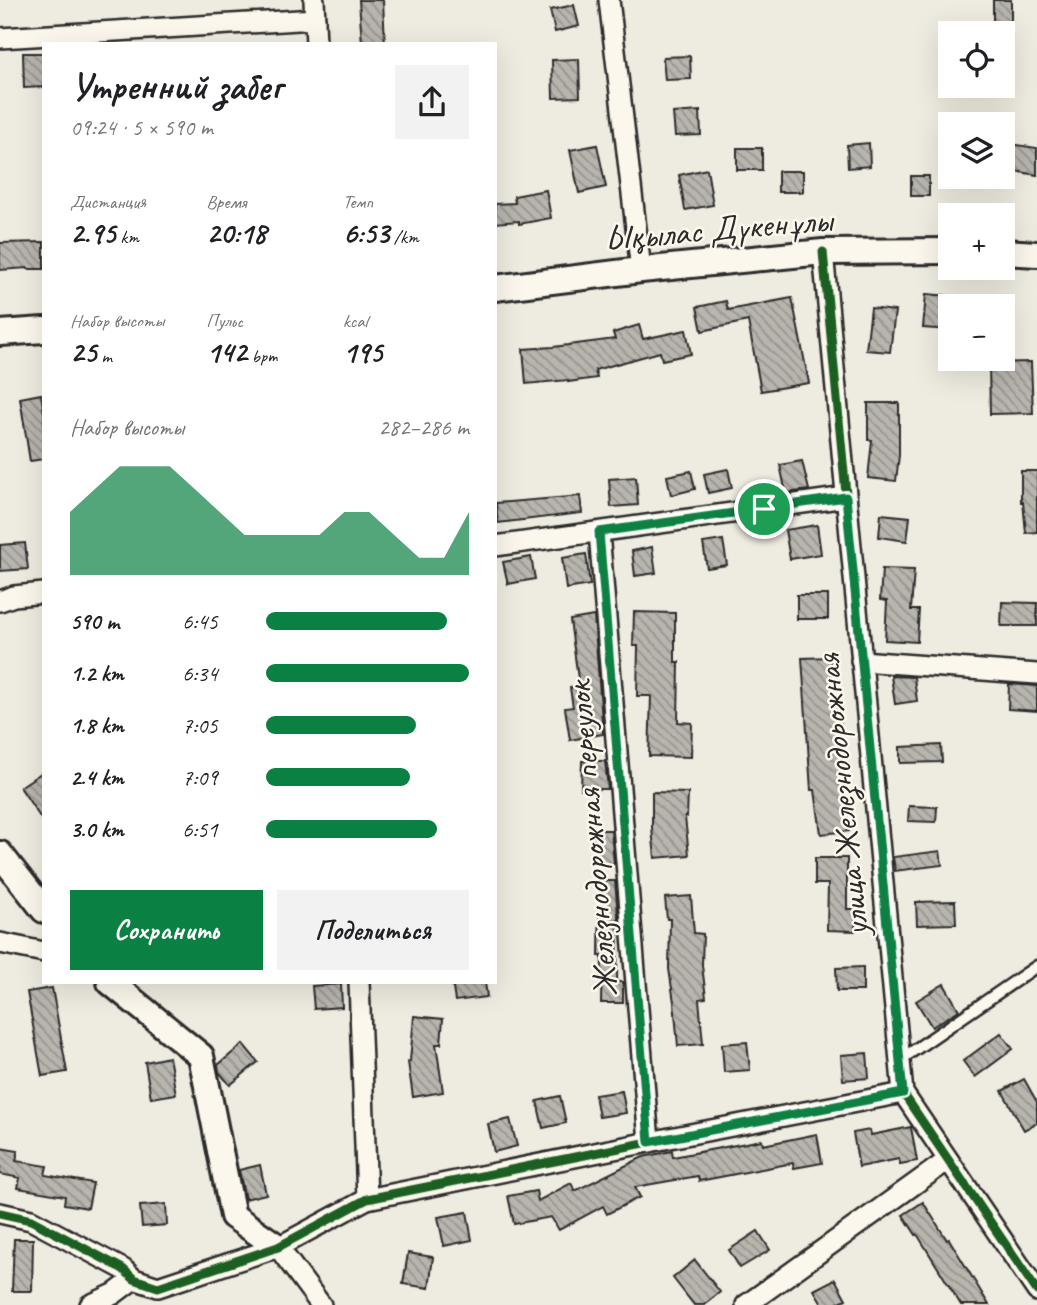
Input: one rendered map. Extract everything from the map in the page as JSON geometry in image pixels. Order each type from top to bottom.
[{"type":"street","points":[[609,0],[641,270]]},
{"type":"street","points":[[0,38],[314,10],[316,42]]},
{"type":"street","name":"Ықылас Дүкенұлы","points":[[497,288],[823,252],[938,251]]},
{"type":"street","name":"улица Железнодорожная","points":[[823,252],[903,1093],[1037,1291]]},
{"type":"street","points":[[1015,253],[1037,254]]},
{"type":"street","points":[[0,333],[42,330]]},
{"type":"street","points":[[497,546],[846,497]]},
{"type":"street","name":"Железнодорожная переулок","points":[[599,532],[649,1142]]},
{"type":"street","points":[[0,601],[14,596],[42,593]]},
{"type":"street","points":[[861,661],[1037,674]]},
{"type":"street","points":[[0,854],[42,907]]},
{"type":"street","points":[[0,943],[42,951]]},
{"type":"street","points":[[112,984],[201,1056],[233,1216],[278,1247],[321,1305]]},
{"type":"street","points":[[359,984],[367,1199]]},
{"type":"street","points":[[0,1213],[31,1220],[123,1269],[134,1279],[158,1287],[278,1247],[367,1199],[903,1093]]},
{"type":"street","points":[[746,1305],[948,1160]]},
{"type":"street","points":[[90,1305],[116,1299],[134,1279]]},
{"type":"lane","points":[[900,1060],[1037,966]]},
{"type":"building","points":[[359,0],[383,0],[385,42],[362,42]]},
{"type":"building","points":[[993,0],[1011,0],[1011,21],[993,21]]},
{"type":"building","points":[[574,5],[579,26],[555,32],[550,10]]},
{"type":"building","points":[[23,53],[42,53],[42,87],[24,88]]},
{"type":"building","points":[[690,56],[691,79],[665,80],[663,57]]},
{"type":"building","points":[[579,59],[580,97],[553,98],[552,60]]},
{"type":"building","points":[[700,111],[701,135],[675,136],[673,113]]},
{"type":"building","points":[[869,143],[870,166],[848,168],[847,145]]},
{"type":"building","points":[[597,145],[606,187],[579,193],[570,150]]},
{"type":"building","points":[[1015,145],[1037,148],[1037,175],[1015,171]]},
{"type":"building","points":[[737,148],[762,148],[762,170],[737,170]]},
{"type":"building","points":[[707,169],[713,205],[685,210],[679,175]]},
{"type":"building","points":[[778,171],[803,171],[803,192],[778,192]]},
{"type":"building","points":[[911,176],[929,176],[929,196],[911,196]]},
{"type":"building","points":[[546,190],[551,218],[519,224],[519,221],[497,223],[497,204],[515,203],[514,196]]},
{"type":"building","points":[[42,242],[42,269],[0,270],[0,243]]},
{"type":"building","points":[[926,294],[938,295],[938,329],[923,328]]},
{"type":"building","points":[[792,298],[809,383],[761,391],[748,321],[702,331],[697,307],[726,301],[728,310]]},
{"type":"building","points":[[871,308],[895,311],[890,352],[866,350]]},
{"type":"building","points":[[639,325],[643,339],[686,330],[691,354],[662,360],[660,352],[595,370],[597,378],[526,384],[523,349],[615,339],[613,333]]},
{"type":"building","points":[[1015,362],[1031,362],[1033,413],[990,414],[989,371],[1015,371]]},
{"type":"building","points":[[41,394],[42,459],[30,461],[20,398]]},
{"type":"building","points":[[868,403],[899,403],[896,481],[868,478],[872,440],[868,440]]},
{"type":"building","points":[[802,461],[809,490],[786,493],[780,465]]},
{"type":"building","points":[[728,469],[732,488],[708,493],[704,474]]},
{"type":"building","points":[[691,471],[695,489],[671,495],[667,476]]},
{"type":"building","points":[[1021,471],[1037,471],[1037,532],[1026,533],[1021,502]]},
{"type":"building","points":[[636,477],[638,505],[611,507],[609,479]]},
{"type":"building","points":[[580,496],[582,513],[498,523],[497,503]]},
{"type":"building","points":[[881,514],[910,517],[907,541],[879,537]]},
{"type":"building","points":[[817,525],[821,554],[790,559],[785,530]]},
{"type":"building","points":[[723,540],[727,565],[707,568],[703,543]]},
{"type":"building","points":[[25,543],[28,569],[0,571],[0,545]]},
{"type":"building","points":[[652,547],[656,573],[635,576],[632,551]]},
{"type":"building","points":[[586,554],[590,585],[566,589],[562,558]]},
{"type":"building","points":[[531,557],[535,579],[508,584],[503,562]]},
{"type":"building","points":[[882,569],[914,570],[911,610],[919,610],[917,642],[885,640],[887,601],[880,600]]},
{"type":"building","points":[[797,595],[828,595],[828,619],[797,619]]},
{"type":"building","points":[[1002,602],[1037,603],[1037,626],[1001,626]]},
{"type":"building","points":[[634,612],[675,613],[675,662],[679,662],[678,722],[692,723],[691,757],[649,756],[651,696],[637,696],[638,646],[633,646]]},
{"type":"building","points":[[594,616],[603,734],[570,740],[565,708],[573,707],[570,688],[579,686],[570,620]]},
{"type":"building","points":[[831,657],[832,700],[839,699],[849,831],[821,834],[815,790],[811,790],[802,658]]},
{"type":"building","points":[[891,676],[914,677],[917,701],[895,704]]},
{"type":"building","points":[[1009,684],[1037,686],[1037,711],[1008,709]]},
{"type":"building","points":[[941,745],[942,762],[900,763],[900,747]]},
{"type":"building","points":[[582,761],[605,761],[608,789],[581,789]]},
{"type":"building","points":[[42,772],[42,820],[20,787]]},
{"type":"building","points":[[652,792],[688,793],[685,817],[689,855],[655,858]]},
{"type":"building","points":[[909,806],[937,807],[936,822],[908,821]]},
{"type":"building","points":[[594,830],[611,830],[614,864],[593,863]]},
{"type":"building","points":[[940,851],[942,865],[895,871],[893,857]]},
{"type":"building","points":[[815,858],[847,858],[847,909],[856,909],[855,931],[827,930],[828,884],[815,884]]},
{"type":"building","points":[[600,881],[615,881],[618,915],[617,982],[623,982],[623,1003],[601,1003]]},
{"type":"building","points":[[691,896],[694,933],[703,934],[702,965],[706,998],[699,999],[703,1044],[678,1046],[669,969],[670,919],[667,919],[665,898]]},
{"type":"building","points":[[955,901],[956,924],[917,925],[916,902]]},
{"type":"building","points":[[863,967],[863,991],[837,991],[836,968]]},
{"type":"building","points":[[341,984],[342,1007],[314,1009],[312,986]]},
{"type":"building","points":[[452,984],[485,984],[487,997],[455,1001]]},
{"type":"building","points":[[944,984],[959,1010],[932,1027],[916,1001]]},
{"type":"building","points":[[52,988],[67,1072],[42,1076],[27,992]]},
{"type":"building","points":[[414,1016],[443,1019],[441,1044],[436,1044],[443,1092],[413,1097],[408,1062]]},
{"type":"building","points":[[1001,1033],[1013,1049],[975,1077],[963,1061]]},
{"type":"building","points":[[747,1042],[750,1070],[724,1072],[722,1044]]},
{"type":"building","points":[[243,1044],[258,1062],[230,1085],[219,1072],[218,1065]]},
{"type":"building","points":[[867,1053],[869,1078],[843,1080],[841,1055]]},
{"type":"building","points":[[169,1057],[176,1094],[151,1098],[145,1062]]},
{"type":"building","points":[[1024,1079],[1037,1102],[1037,1123],[1024,1130],[1002,1091]]},
{"type":"building","points":[[622,1091],[626,1113],[599,1117],[595,1095]]},
{"type":"building","points":[[560,1096],[566,1123],[543,1128],[537,1101]]},
{"type":"building","points":[[510,1119],[517,1146],[494,1152],[488,1124]]},
{"type":"building","points":[[911,1127],[917,1161],[900,1164],[899,1159],[859,1167],[853,1133],[870,1130],[871,1135]]},
{"type":"building","points":[[817,1134],[822,1163],[794,1168],[793,1163],[699,1181],[698,1176],[635,1187],[640,1197],[607,1214],[603,1206],[559,1230],[551,1217],[514,1224],[508,1196],[536,1191],[538,1201],[571,1183],[575,1191],[643,1157],[672,1151],[673,1157],[762,1140],[763,1145]]},
{"type":"building","points":[[0,1148],[18,1151],[16,1161],[47,1166],[45,1175],[93,1183],[88,1208],[64,1204],[65,1196],[18,1188],[20,1178],[0,1174]]},
{"type":"building","points":[[260,1165],[266,1194],[245,1199],[239,1170]]},
{"type":"building","points":[[923,1202],[989,1305],[961,1305],[903,1215]]},
{"type":"building","points":[[166,1204],[167,1225],[142,1227],[140,1206]]},
{"type":"building","points":[[467,1212],[472,1240],[444,1246],[438,1217]]},
{"type":"building","points":[[758,1231],[770,1250],[740,1268],[729,1250]]},
{"type":"building","points":[[14,1239],[33,1239],[32,1291],[12,1291]]},
{"type":"building","points":[[408,1253],[433,1257],[429,1288],[403,1284]]},
{"type":"building","points":[[695,1260],[720,1292],[704,1305],[694,1305],[673,1278]]},
{"type":"building","points":[[835,1279],[846,1299],[834,1305],[823,1305],[814,1290]]},
{"type":"cycle path","points":[[823,252],[903,1093],[1037,1291]]},
{"type":"cycle path","points":[[0,1213],[31,1220],[123,1269],[134,1279],[158,1287],[278,1247],[367,1199],[903,1093]]},
{"type":"route","points":[[846,497],[903,1093],[649,1142],[599,532],[764,509],[846,497]]}]
